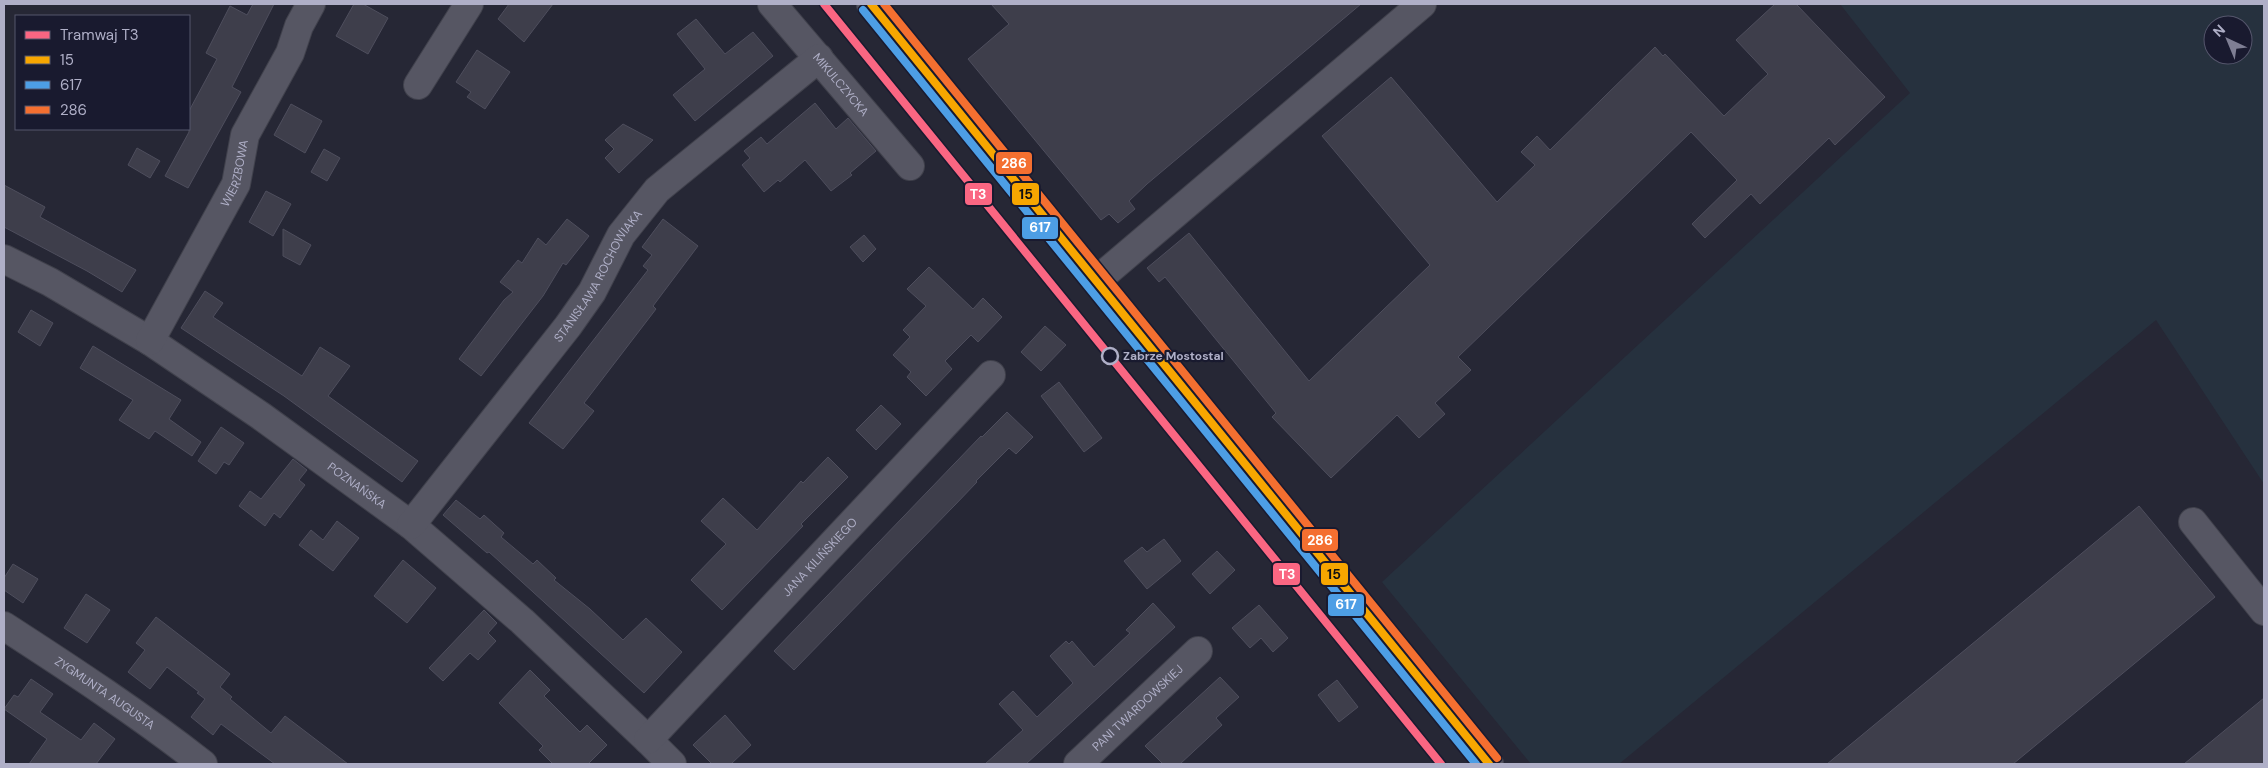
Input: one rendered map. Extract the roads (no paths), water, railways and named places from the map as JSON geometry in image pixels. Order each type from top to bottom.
[{"type":"main road","points":[[871,4],[1489,764]]},
{"type":"street","name":"WIERZBOWA","points":[[150,341],[236,184],[244,135],[290,53],[299,26],[311,4]]},
{"type":"street","points":[[418,85],[469,4]]},
{"type":"street","name":"MIKULCZYCKA","points":[[772,4],[910,166]]},
{"type":"street","points":[[1096,281],[1422,4]]},
{"type":"street","name":"STANISŁAWA ROCHOWIAKA","points":[[411,525],[568,326],[592,292],[620,235],[642,207],[674,176],[819,58]]},
{"type":"street","name":"POZNAŃSKA","points":[[4,259],[50,282],[150,341],[276,426],[411,525],[522,621],[672,764]]},
{"type":"street","name":"JANA KILIŃSKIEGO","points":[[648,740],[992,375]]},
{"type":"street","points":[[2193,522],[2264,611]]},
{"type":"street","name":"ZYGMUNTA AUGUSTA","points":[[4,626],[169,737],[203,764]]},
{"type":"street","name":"PANI TWARDOWSKIEJ","points":[[1078,764],[1198,651]]},
{"type":"tram line","name":"T3","points":[[824,4],[1441,764]]},
{"type":"place","name":"Zabrze Mostostal","points":[[1110,356]]}]
